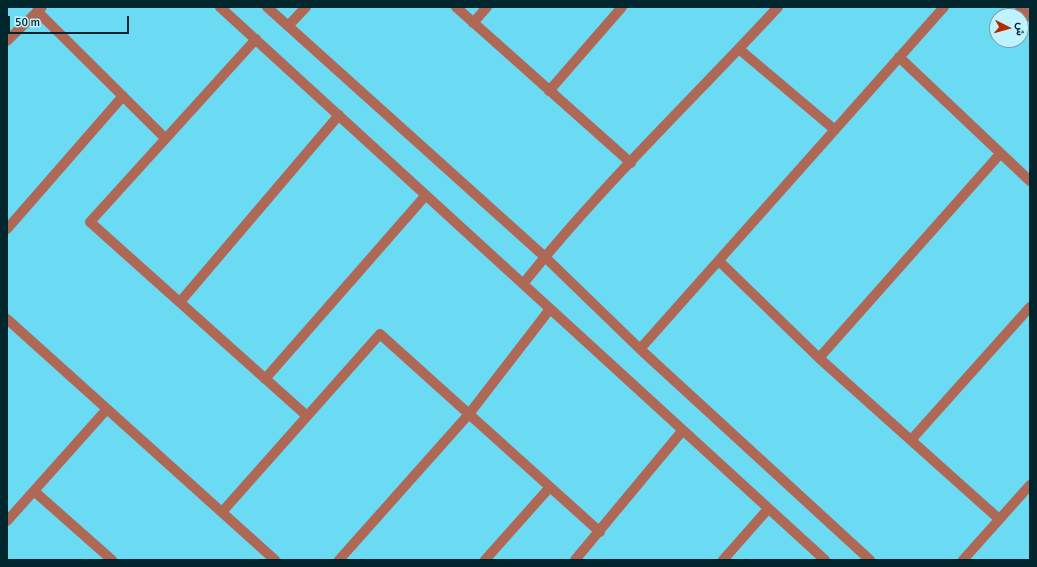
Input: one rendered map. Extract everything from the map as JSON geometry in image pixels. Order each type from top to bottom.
[{"type":"street","points":[[220,7],[825,560]]},
{"type":"street","points":[[267,7],[544,257],[640,349],[870,560]]},
{"type":"street","points":[[288,26],[306,7]]},
{"type":"street","points":[[456,7],[631,163]]},
{"type":"street","points":[[473,23],[487,7]]},
{"type":"street","points":[[549,91],[622,7]]},
{"type":"street","points":[[523,284],[544,257],[778,7]]},
{"type":"street","points":[[640,349],[944,7]]},
{"type":"street","points":[[1020,7],[1030,17]]},
{"type":"street","points":[[7,41],[39,9],[166,138]]},
{"type":"street","points":[[256,39],[90,222],[307,416]]},
{"type":"street","points":[[739,50],[835,130]]},
{"type":"street","points":[[900,57],[1030,181]]},
{"type":"street","points":[[7,229],[123,96]]},
{"type":"street","points":[[180,302],[339,115]]},
{"type":"street","points":[[819,358],[1000,154]]},
{"type":"street","points":[[265,379],[426,195]]},
{"type":"street","points":[[719,261],[819,358],[999,519]]},
{"type":"street","points":[[911,440],[1030,307]]},
{"type":"street","points":[[339,560],[469,414],[550,309]]},
{"type":"street","points":[[7,319],[275,560]]},
{"type":"street","points":[[222,512],[380,334],[600,532]]},
{"type":"street","points":[[7,521],[107,409]]},
{"type":"street","points":[[575,560],[600,532],[683,430]]},
{"type":"street","points":[[963,560],[1030,485]]},
{"type":"street","points":[[485,560],[550,487]]},
{"type":"street","points":[[34,491],[112,560]]},
{"type":"street","points":[[723,560],[768,509]]}]
